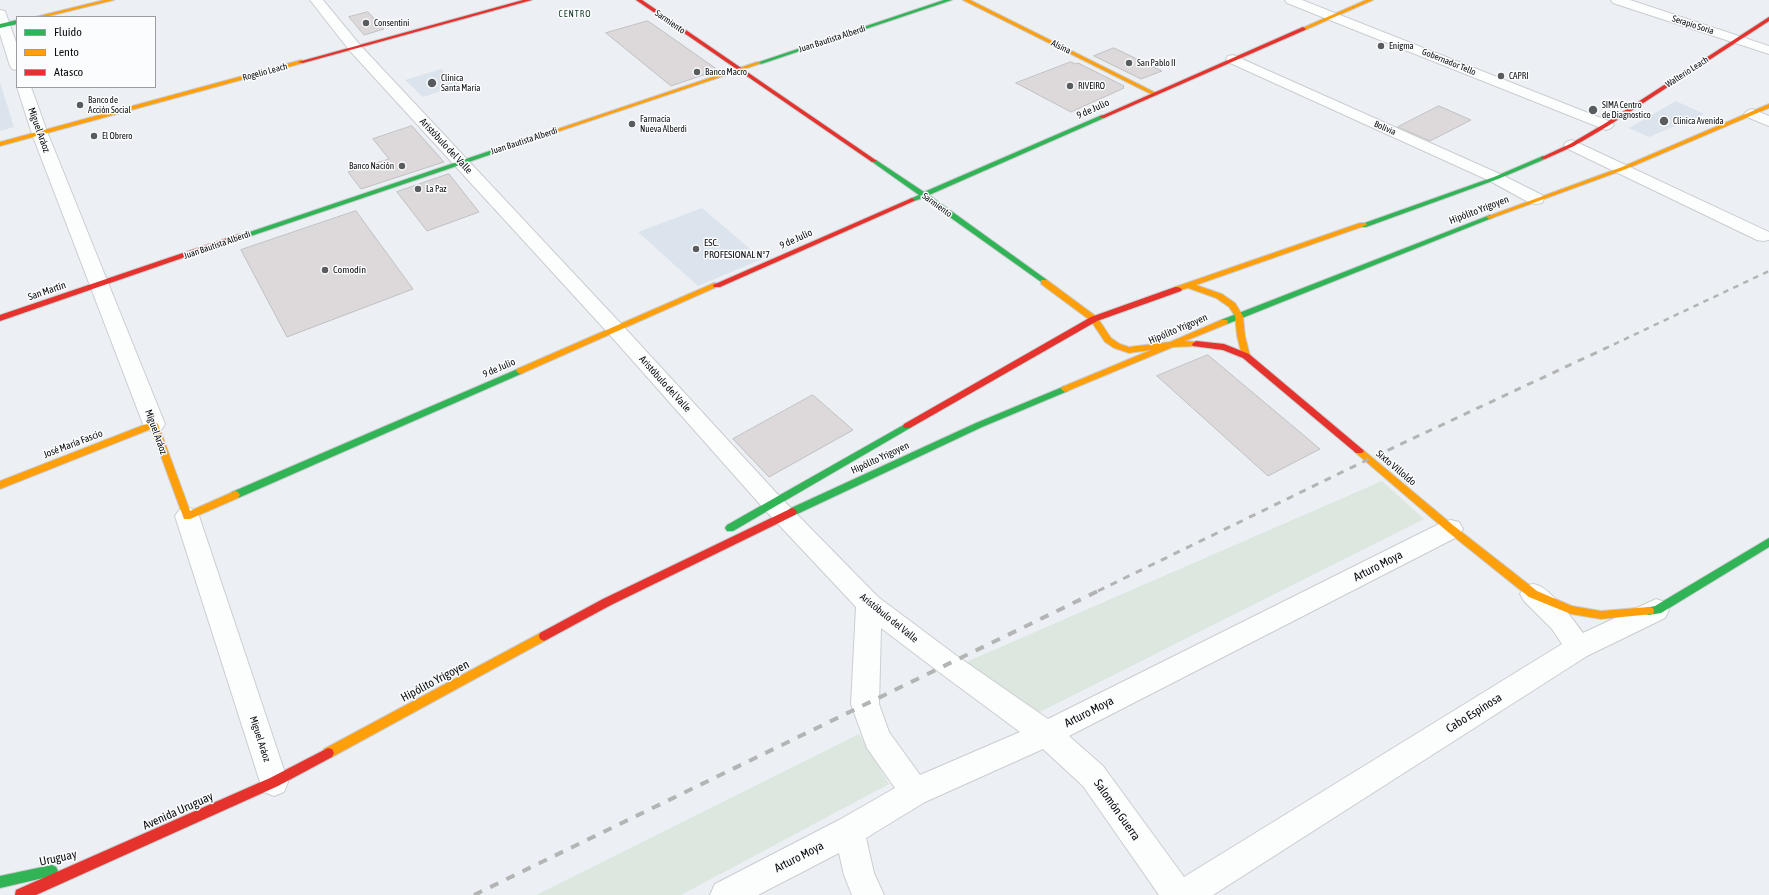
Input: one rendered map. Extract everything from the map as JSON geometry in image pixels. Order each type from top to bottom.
[{"type":"street","points":[[42,16],[111,0]]},
{"type":"street","name":"Aristóbulo del Valle","points":[[316,0],[355,48],[616,330],[779,510],[869,604],[948,664],[1046,734]]},
{"type":"street","name":"Rogelio Leach","points":[[0,144],[529,0]]},
{"type":"street","name":"Sarmiento","points":[[639,0],[924,196],[1094,319],[1108,340],[1116,346],[1129,350],[1172,344],[1203,344],[1224,347],[1246,356]]},
{"type":"street","name":"Juan Bautista Alberdi","points":[[100,285],[461,162],[949,0]]},
{"type":"street","name":"Alsina","points":[[966,0],[1155,94]]},
{"type":"street","name":"Gobernador Tello","points":[[1291,0],[1606,125]]},
{"type":"street","name":"9 de Julio","points":[[187,516],[924,196],[1370,0]]},
{"type":"street","name":"Serapio Soria","points":[[1618,0],[1769,50]]},
{"type":"street","name":"Walterio Leach","points":[[1606,125],[1769,19]]},
{"type":"street","points":[[16,22],[1,22],[16,63]]},
{"type":"street","name":"Bolivia","points":[[1233,59],[1496,178],[1536,199]]},
{"type":"street","name":"Miguel Aráoz","points":[[24,88],[40,134],[154,424],[187,516],[274,782]]},
{"type":"street","name":"Hipólito Yrigoyen","points":[[719,535],[1238,316],[1536,199],[1624,168],[1769,106]]},
{"type":"street","points":[[1752,114],[1769,121]]},
{"type":"street","name":"Hipólito Yrigoyen","points":[[274,782],[779,510],[1094,319],[1496,178],[1572,145],[1606,125]]},
{"type":"street","points":[[1572,145],[1624,168],[1763,236]]},
{"type":"street","name":"San Martín","points":[[0,318],[100,285]]},
{"type":"street","points":[[1190,286],[1219,296],[1232,306],[1238,316],[1246,356]]},
{"type":"street","name":"Sixto Villoldo","points":[[1246,356],[1451,529],[1534,594],[1571,610],[1601,615],[1657,610]]},
{"type":"street","name":"José María Fascio","points":[[0,484],[154,424]]},
{"type":"street","name":"Arturo Moya","points":[[726,895],[850,831],[915,792],[1046,734],[1451,529]]},
{"type":"street","name":"Cabo Espinosa","points":[[1185,895],[1578,648],[1657,610],[1769,542]]},
{"type":"street","name":"Hipólito Yrigoyen","points":[[608,602],[692,550]]},
{"type":"street","points":[[1534,594],[1561,621],[1578,648]]},
{"type":"street","points":[[869,604],[865,704],[877,739],[915,792]]},
{"type":"street","name":"Salomón Guerra","points":[[1046,734],[1094,776],[1178,895]]},
{"type":"street","name":"Avenida Uruguay","points":[[92,862],[274,782]]},
{"type":"street","points":[[850,831],[859,875],[868,895]]},
{"type":"street","name":"Uruguay","points":[[0,882],[92,862]]},
{"type":"street","name":"Uruguay","points":[[21,895],[92,862]]},
{"type":"shaded area","name":"Clinica Santa Maria","points":[[441,69],[459,85],[423,97],[405,80]]},
{"type":"shaded area","points":[[0,82],[14,127],[0,131]]},
{"type":"shaded area","name":"Clinica Avenida","points":[[1676,101],[1704,114],[1649,137],[1629,128]]},
{"type":"shaded area","points":[[702,208],[762,259],[698,286],[638,232]]},
{"type":"shaded area","points":[[1382,481],[1424,519],[1034,715],[966,662]]},
{"type":"shaded area","points":[[859,734],[889,784],[681,895],[536,895]]},
{"type":"building","name":"Consentini","points":[[368,12],[384,29],[364,35],[349,17]]},
{"type":"building","points":[[648,21],[718,70],[671,86],[606,33]]},
{"type":"building","name":"San Pablo II","points":[[1114,48],[1162,71],[1141,79],[1094,56]]},
{"type":"building","name":"RIVEIRO","points":[[1071,62],[1076,64],[1078,63],[1124,86],[1124,88],[1071,112],[1016,83]]},
{"type":"building","points":[[1439,106],[1471,120],[1430,141],[1398,127]]},
{"type":"building","points":[[412,126],[444,162],[361,189],[348,172],[389,159],[373,139]]},
{"type":"building","points":[[449,174],[479,212],[427,231],[397,192]]},
{"type":"building","name":"Comodín","points":[[356,211],[413,289],[287,337],[241,250]]},
{"type":"building","points":[[1208,355],[1320,449],[1268,476],[1157,376]]},
{"type":"building","points":[[813,395],[853,430],[769,477],[733,439]]},
{"type":"railway","points":[[1604,349],[1769,271]]},
{"type":"railway","points":[[1098,591],[1369,459],[1606,348]]},
{"type":"railway","points":[[474,895],[1100,590]]},
{"type":"traffic: fast","points":[[759,63],[949,0]]},
{"type":"traffic: fast","points":[[0,26],[16,22]]},
{"type":"traffic: fast","points":[[912,200],[1102,117]]},
{"type":"traffic: fast","points":[[242,236],[537,137]]},
{"type":"traffic: fast","points":[[1363,225],[1496,178],[1543,158]]},
{"type":"traffic: fast","points":[[874,161],[924,195],[1044,282]]},
{"type":"traffic: fast","points":[[1224,322],[1490,217]]},
{"type":"traffic: fast","points":[[235,495],[520,371]]},
{"type":"traffic: fast","points":[[792,512],[979,425],[1065,389]]},
{"type":"traffic: fast","points":[[730,528],[907,426]]},
{"type":"traffic: fast","points":[[1649,611],[1657,610],[1769,542]]},
{"type":"traffic: fast","points":[[0,882],[52,871]]},
{"type":"traffic: slow","points":[[42,16],[111,0]]},
{"type":"traffic: slow","points":[[966,0],[1155,94]]},
{"type":"traffic: slow","points":[[1303,29],[1370,0]]},
{"type":"traffic: slow","points":[[0,144],[301,62]]},
{"type":"traffic: slow","points":[[537,137],[759,63]]},
{"type":"traffic: slow","points":[[1490,217],[1624,168],[1769,106]]},
{"type":"traffic: slow","points":[[1178,289],[1363,225]]},
{"type":"traffic: slow","points":[[1044,282],[1094,319],[1108,340],[1117,346],[1129,350],[1172,344],[1196,344]]},
{"type":"traffic: slow","points":[[520,371],[717,285]]},
{"type":"traffic: slow","points":[[1190,286],[1219,296],[1232,305],[1239,316],[1241,336],[1246,356]]},
{"type":"traffic: slow","points":[[1065,389],[1224,322]]},
{"type":"traffic: slow","points":[[0,485],[154,424],[187,516],[235,495]]},
{"type":"traffic: slow","points":[[1359,451],[1451,529],[1533,594],[1571,610],[1601,615],[1649,611]]},
{"type":"traffic: slow","points":[[328,753],[544,636]]},
{"type":"traffic: jam","points":[[301,62],[529,0]]},
{"type":"traffic: jam","points":[[639,0],[874,161]]},
{"type":"traffic: jam","points":[[1543,158],[1572,145],[1606,125],[1769,19]]},
{"type":"traffic: jam","points":[[1102,117],[1303,29]]},
{"type":"traffic: jam","points":[[717,285],[912,200]]},
{"type":"traffic: jam","points":[[0,318],[242,236]]},
{"type":"traffic: jam","points":[[907,426],[1094,319],[1178,289]]},
{"type":"traffic: jam","points":[[1196,344],[1224,347],[1246,356],[1359,451]]},
{"type":"traffic: jam","points":[[544,636],[607,602],[792,512]]},
{"type":"traffic: jam","points":[[21,895],[274,782],[328,753]]},
{"type":"place","name":"Consentini","points":[[366,23]]},
{"type":"place","name":"Enigma","points":[[1381,46]]},
{"type":"place","name":"San Pablo II","points":[[1129,63]]},
{"type":"place","name":"Banco Macro","points":[[697,72]]},
{"type":"place","name":"CAPRI","points":[[1501,76]]},
{"type":"place","name":"Clinica Santa Maria","points":[[432,83]]},
{"type":"place","name":"RIVEIRO","points":[[1070,86]]},
{"type":"place","name":"Banco de Acción Social","points":[[80,105]]},
{"type":"place","name":"SIMA Centro de Diagnostico","points":[[1593,110]]},
{"type":"place","name":"Clinica Avenida","points":[[1664,121]]},
{"type":"place","name":"Farmacia Nueva Alberdi","points":[[632,124]]},
{"type":"place","name":"El Obrero","points":[[94,136]]},
{"type":"place","name":"Banco Nación","points":[[402,166]]},
{"type":"place","name":"La Paz","points":[[418,189]]},
{"type":"place","name":"ESC. PROFESIONAL N°7","points":[[696,249]]},
{"type":"place","name":"Comodín","points":[[325,270]]},
{"type":"district","name":"CENTRO","points":[[575,14]]}]
